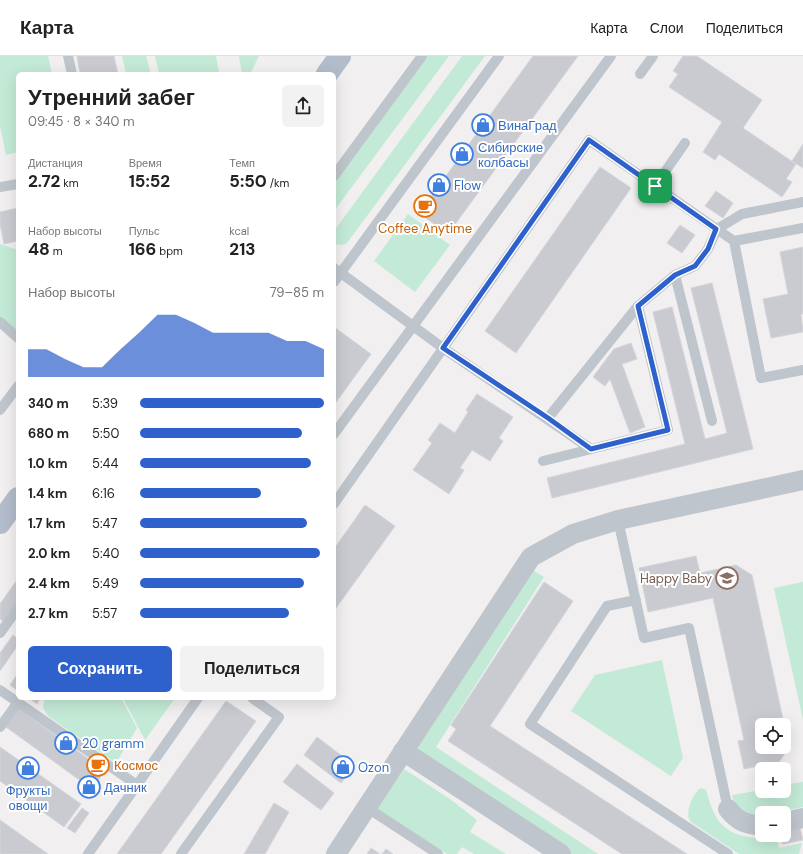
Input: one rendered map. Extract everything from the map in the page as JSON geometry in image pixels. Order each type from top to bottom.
[{"type":"main road","points":[[328,72],[340,56]]},
{"type":"main road","points":[[1,518],[16,500]]},
{"type":"street","points":[[336,854],[531,557],[573,534],[618,520],[803,480]]},
{"type":"street","points":[[403,751],[561,854]]},
{"type":"street","points":[[728,809],[735,818],[755,825]]},
{"type":"street","points":[[791,821],[803,818]]},
{"type":"lane","points":[[68,56],[72,72]]},
{"type":"lane","points":[[336,173],[422,56]]},
{"type":"lane","points":[[499,56],[337,271],[443,348],[548,418],[591,449]]},
{"type":"lane","points":[[336,431],[611,56]]},
{"type":"lane","points":[[640,74],[653,56]]},
{"type":"lane","points":[[336,501],[589,140],[734,242],[761,378],[803,370]]},
{"type":"lane","points":[[655,186],[685,143]]},
{"type":"lane","points":[[0,187],[16,184]]},
{"type":"lane","points":[[548,418],[638,306],[675,275],[695,266],[708,249],[716,229],[742,214],[803,202]]},
{"type":"lane","points":[[734,242],[803,228]]},
{"type":"lane","points":[[675,275],[712,421]]},
{"type":"lane","points":[[543,461],[668,430],[638,306]]},
{"type":"lane","points":[[0,322],[16,336]]},
{"type":"lane","points":[[0,410],[16,389]]},
{"type":"lane","points":[[618,520],[644,638],[689,628],[728,809]]},
{"type":"lane","points":[[636,600],[607,606],[530,724],[728,854]]},
{"type":"lane","points":[[0,633],[16,611]]},
{"type":"lane","points":[[0,690],[137,785]]},
{"type":"lane","points":[[88,854],[197,700]]},
{"type":"lane","points":[[181,854],[279,717],[255,700]]},
{"type":"lane","points":[[0,727],[18,702]]},
{"type":"lane","points":[[366,807],[438,854]]},
{"type":"green space","points":[[0,56],[48,56],[52,72],[16,72],[16,152],[6,155],[0,126]]},
{"type":"green space","points":[[122,56],[146,56],[150,72],[126,72]]},
{"type":"green space","points":[[155,56],[216,56],[219,72],[159,72]]},
{"type":"green space","points":[[239,56],[259,56],[251,72],[242,72]]},
{"type":"green space","points":[[426,56],[449,56],[336,208],[336,178]]},
{"type":"green space","points":[[462,56],[485,56],[347,243],[342,245],[336,244],[336,228]]},
{"type":"green space","points":[[408,214],[450,245],[415,292],[374,261]]},
{"type":"green space","points":[[0,244],[16,249],[16,332],[0,326]]},
{"type":"green space","points":[[528,567],[544,577],[436,747],[598,854],[566,854],[406,751]]},
{"type":"green space","points":[[803,582],[803,720],[774,588]]},
{"type":"green space","points":[[662,660],[683,758],[671,776],[571,711],[595,675]]},
{"type":"green space","points":[[45,700],[122,700],[137,728],[116,763],[48,716],[43,708]]},
{"type":"green space","points":[[124,700],[174,700],[145,740]]},
{"type":"green space","points":[[404,769],[450,799],[477,820],[470,832],[506,854],[474,854],[462,847],[457,854],[447,854],[377,809]]},
{"type":"green space","points":[[803,782],[803,807],[791,809],[791,806],[755,806],[755,816],[751,815],[742,812],[739,809],[732,795],[755,791],[755,798],[791,798],[791,784]]},
{"type":"green space","points":[[702,788],[706,790],[715,815],[724,827],[739,835],[755,837],[755,842],[778,842],[779,848],[802,843],[799,854],[739,854],[691,822],[689,819],[688,814],[690,805],[699,789]]},
{"type":"building","points":[[77,56],[114,56],[118,72],[80,72]]},
{"type":"building","points":[[533,56],[578,56],[448,234],[419,213]]},
{"type":"building","points":[[683,56],[697,56],[762,100],[743,128],[796,164],[786,179],[792,182],[782,197],[719,154],[715,160],[703,152],[722,122],[669,87],[678,74],[673,71]]},
{"type":"building","points":[[803,144],[803,168],[792,161]]},
{"type":"building","points":[[600,167],[631,188],[516,353],[485,331]]},
{"type":"building","points":[[716,191],[733,203],[723,218],[705,206]]},
{"type":"building","points":[[16,208],[16,241],[4,244],[0,224],[0,212]]},
{"type":"building","points":[[680,225],[695,235],[682,253],[667,243]]},
{"type":"building","points":[[803,247],[803,314],[801,314],[803,332],[771,338],[763,299],[788,294],[780,252]]},
{"type":"building","points":[[712,283],[753,449],[552,498],[547,478],[685,444],[653,312],[672,307],[705,439],[727,433],[691,288]]},
{"type":"building","points":[[336,328],[371,354],[336,402]]},
{"type":"building","points":[[631,343],[637,359],[622,364],[645,427],[630,433],[610,379],[605,386],[593,377],[614,349]]},
{"type":"building","points":[[477,394],[513,417],[499,438],[503,441],[490,461],[472,450],[460,468],[464,470],[449,494],[413,470],[432,443],[428,440],[440,423],[455,433],[468,412],[466,410]]},
{"type":"building","points":[[365,505],[395,526],[336,608],[336,546]]},
{"type":"building","points":[[696,556],[700,573],[736,565],[752,575],[783,718],[755,718],[755,754],[784,754],[779,762],[755,762],[755,767],[744,769],[738,741],[744,740],[713,598],[648,612],[639,568]]},
{"type":"building","points":[[16,581],[16,604],[3,621],[0,619],[0,604]]},
{"type":"building","points":[[544,582],[573,601],[490,726],[687,854],[622,854],[448,741],[456,729],[451,725]]},
{"type":"building","points":[[13,635],[16,637],[16,648],[0,671],[0,653]]},
{"type":"building","points":[[16,676],[16,690],[10,685]]},
{"type":"building","points":[[32,700],[39,700],[37,704]]},
{"type":"building","points":[[226,701],[256,721],[161,854],[117,854]]},
{"type":"building","points":[[19,709],[105,771],[92,789],[6,727]]},
{"type":"building","points":[[317,737],[354,765],[341,783],[304,755]]},
{"type":"building","points":[[0,747],[81,804],[64,827],[0,781]]},
{"type":"building","points":[[297,764],[334,793],[321,810],[283,782]]},
{"type":"building","points":[[274,803],[289,812],[265,854],[244,854]]},
{"type":"building","points":[[82,808],[89,813],[75,833],[67,828]]},
{"type":"building","points":[[0,820],[48,854],[0,854]]},
{"type":"building","points":[[799,824],[803,840],[783,844],[783,842],[791,842],[791,826]]},
{"type":"building","points":[[371,848],[380,854],[367,854]]},
{"type":"building","points":[[386,849],[393,854],[382,854]]},
{"type":"place","name":"ВинаГрад","points":[[483,125]]},
{"type":"place","name":"Сибирские колбасы","points":[[462,154]]},
{"type":"place","name":"Flow","points":[[439,185]]},
{"type":"place","name":"Coffee Anytime","points":[[425,206]]},
{"type":"place","name":"Happy Baby","points":[[727,578]]},
{"type":"place","name":"20 gramm","points":[[66,743]]},
{"type":"place","name":"Космос","points":[[98,765]]},
{"type":"place","name":"Ozon","points":[[343,767]]},
{"type":"place","name":"Фрукты овощи","points":[[28,768]]},
{"type":"place","name":"Дачник","points":[[89,787]]},
{"type":"route","points":[[589,140],[655,186],[716,229],[708,249],[695,266],[675,275],[638,306],[668,430],[591,449],[548,418],[443,348],[589,140]]}]
